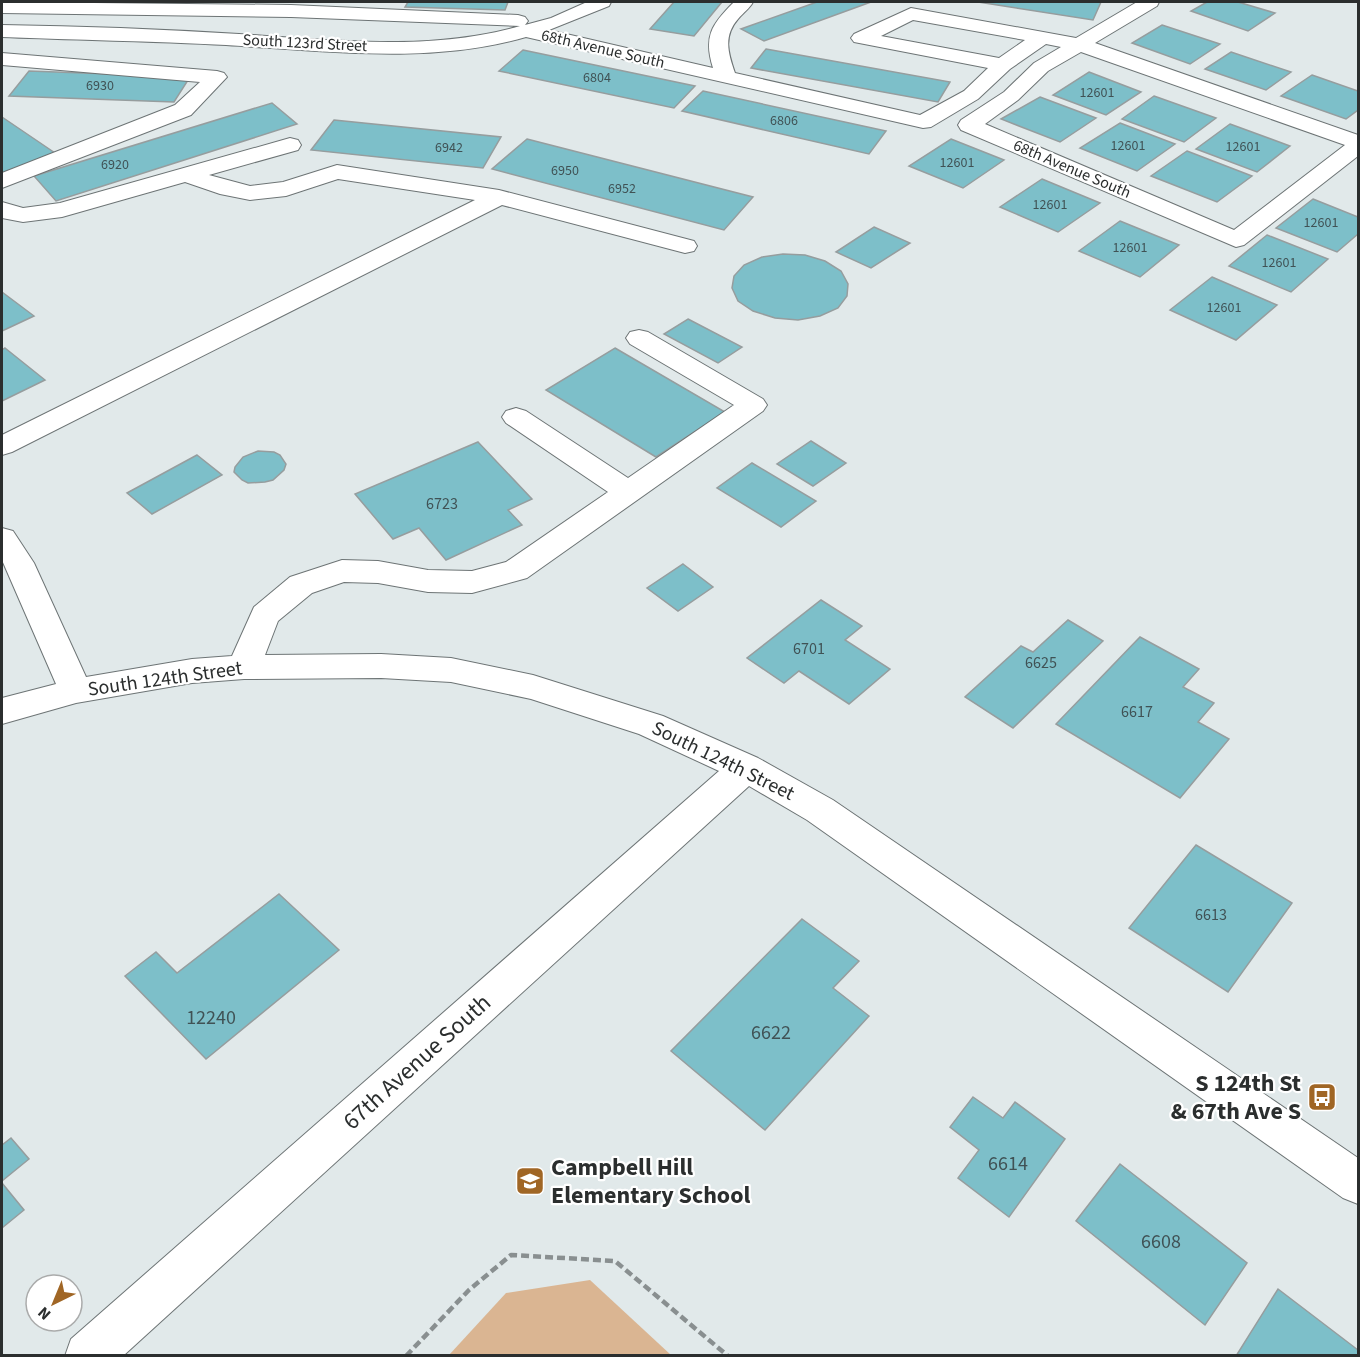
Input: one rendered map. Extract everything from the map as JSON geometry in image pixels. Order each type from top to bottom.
[{"type":"street","points":[[254,2],[291,11]]},
{"type":"street","name":"South 123rd Street","points":[[2,31],[131,33],[369,47],[476,42],[530,32],[574,16],[602,2]]},
{"type":"street","points":[[726,77],[716,46],[724,21],[744,2]]},
{"type":"street","name":"68th Avenue South","points":[[1150,2],[1041,67],[1011,96],[969,124],[1236,240],[1359,144]]},
{"type":"street","points":[[2,7],[291,11],[555,23]]},
{"type":"street","points":[[1043,37],[1003,65],[861,38],[911,14],[1043,37],[1078,44],[1359,144]]},
{"type":"street","name":"68th Avenue South","points":[[530,32],[923,122],[971,95],[1003,65]]},
{"type":"street","points":[[2,59],[217,77],[183,111],[2,181]]},
{"type":"street","points":[[2,209],[16,215],[35,215],[62,210],[290,145]]},
{"type":"street","points":[[187,175],[228,189],[250,193],[286,189],[337,172],[499,197],[685,246]]},
{"type":"street","points":[[2,446],[499,197]]},
{"type":"street","points":[[244,667],[265,615],[302,585],[342,570],[378,572],[428,581],[472,582],[516,570],[753,405],[639,338]]},
{"type":"street","points":[[516,417],[628,492]]},
{"type":"street","name":"South 124th Street","points":[[2,538],[19,564],[76,691],[192,671],[244,667],[381,666],[451,670],[533,687],[651,725],[746,768],[819,810],[1359,1183]]},
{"type":"street","points":[[2,711],[76,691]]},
{"type":"street","name":"67th Avenue South","points":[[88,1356],[746,768]]},
{"type":"path","points":[[406,1356],[469,1290],[511,1255],[615,1261],[728,1356]]},
{"type":"shaded area","points":[[590,1280],[671,1355],[449,1355],[506,1293]]},
{"type":"building","points":[[408,2],[508,2],[505,10],[405,7]]},
{"type":"building","points":[[674,2],[722,2],[694,36],[650,29]]},
{"type":"building","points":[[817,2],[871,2],[764,41],[741,29]]},
{"type":"building","points":[[978,2],[1101,2],[1093,20]]},
{"type":"building","points":[[1207,2],[1238,2],[1275,13],[1248,31],[1191,11]]},
{"type":"building","points":[[1162,25],[1220,44],[1190,64],[1132,43]]},
{"type":"building","points":[[766,49],[950,82],[938,102],[751,68]]},
{"type":"building","points":[[523,50],[695,86],[674,108],[499,71]]},
{"type":"building","points":[[1231,52],[1291,72],[1266,90],[1205,69]]},
{"type":"building","points":[[29,71],[190,77],[174,102],[9,96]]},
{"type":"building","points":[[1089,72],[1141,92],[1106,115],[1053,95]]},
{"type":"building","points":[[1312,75],[1358,91],[1358,110],[1346,119],[1281,96]]},
{"type":"building","points":[[703,91],[886,131],[869,154],[682,111]]},
{"type":"building","points":[[1154,96],[1216,118],[1184,142],[1122,119]]},
{"type":"building","points":[[1040,97],[1096,118],[1060,142],[1001,119]]},
{"type":"building","points":[[272,103],[297,124],[56,201],[34,176]]},
{"type":"building","points":[[2,117],[58,155],[7,176],[2,172]]},
{"type":"building","points":[[334,120],[501,137],[483,168],[311,150]]},
{"type":"building","points":[[1120,123],[1175,144],[1137,171],[1080,148]]},
{"type":"building","points":[[1230,124],[1290,146],[1257,172],[1196,149]]},
{"type":"building","points":[[527,139],[753,197],[724,230],[492,169]]},
{"type":"building","points":[[951,139],[1004,160],[963,188],[909,166]]},
{"type":"building","points":[[1187,151],[1252,176],[1217,202],[1151,176]]},
{"type":"building","points":[[1042,179],[1100,203],[1058,232],[1000,207]]},
{"type":"building","points":[[1313,199],[1358,217],[1358,234],[1337,252],[1276,228]]},
{"type":"building","points":[[1120,221],[1179,245],[1140,277],[1079,251]]},
{"type":"building","points":[[874,227],[910,243],[871,268],[836,252]]},
{"type":"building","points":[[1267,235],[1328,259],[1291,292],[1229,266]]},
{"type":"building","points":[[783,254],[805,255],[825,261],[841,271],[848,284],[847,296],[838,308],[820,316],[798,320],[775,318],[753,311],[738,301],[732,288],[734,276],[744,265],[762,257]]},
{"type":"building","points":[[1212,277],[1277,305],[1236,340],[1170,310]]},
{"type":"building","points":[[2,292],[34,316],[2,331]]},
{"type":"building","points":[[688,319],[742,347],[718,363],[664,334]]},
{"type":"building","points":[[5,348],[45,380],[2,401],[2,350]]},
{"type":"building","points":[[615,348],[725,412],[656,457],[546,390]]},
{"type":"building","points":[[811,441],[846,463],[813,486],[777,464]]},
{"type":"building","points":[[478,442],[532,499],[508,510],[522,525],[446,560],[419,528],[393,539],[355,494]]},
{"type":"building","points":[[258,451],[274,452],[280,455],[286,464],[284,470],[273,480],[248,483],[234,472],[235,467],[243,457]]},
{"type":"building","points":[[197,455],[222,475],[152,514],[127,493]]},
{"type":"building","points":[[752,463],[816,501],[781,527],[717,488]]},
{"type":"building","points":[[683,564],[713,587],[678,611],[647,588]]},
{"type":"building","points":[[821,600],[862,626],[845,640],[890,669],[849,704],[799,671],[784,683],[747,658]]},
{"type":"building","points":[[1068,620],[1103,641],[1013,728],[965,697],[1021,646],[1033,652]]},
{"type":"building","points":[[1140,637],[1199,669],[1183,687],[1214,703],[1198,722],[1229,739],[1180,798],[1056,724]]},
{"type":"building","points":[[1196,845],[1292,903],[1228,992],[1129,928]]},
{"type":"building","points":[[279,894],[339,950],[206,1059],[125,976],[156,952],[177,973]]},
{"type":"building","points":[[802,919],[859,961],[833,988],[869,1016],[765,1130],[671,1051]]},
{"type":"building","points":[[973,1097],[1003,1118],[1015,1102],[1065,1139],[1009,1217],[958,1178],[979,1150],[950,1127]]},
{"type":"building","points":[[11,1138],[29,1159],[2,1181],[2,1145]]},
{"type":"building","points":[[1120,1164],[1247,1263],[1205,1325],[1076,1221]]},
{"type":"building","points":[[2,1183],[24,1210],[2,1228]]},
{"type":"building","points":[[1278,1289],[1358,1350],[1358,1356],[1236,1356]]},
{"type":"place","name":"S 124th St & 67th Ave S","points":[[1322,1097]]},
{"type":"place","name":"Campbell Hill Elementary School","points":[[530,1181]]}]
